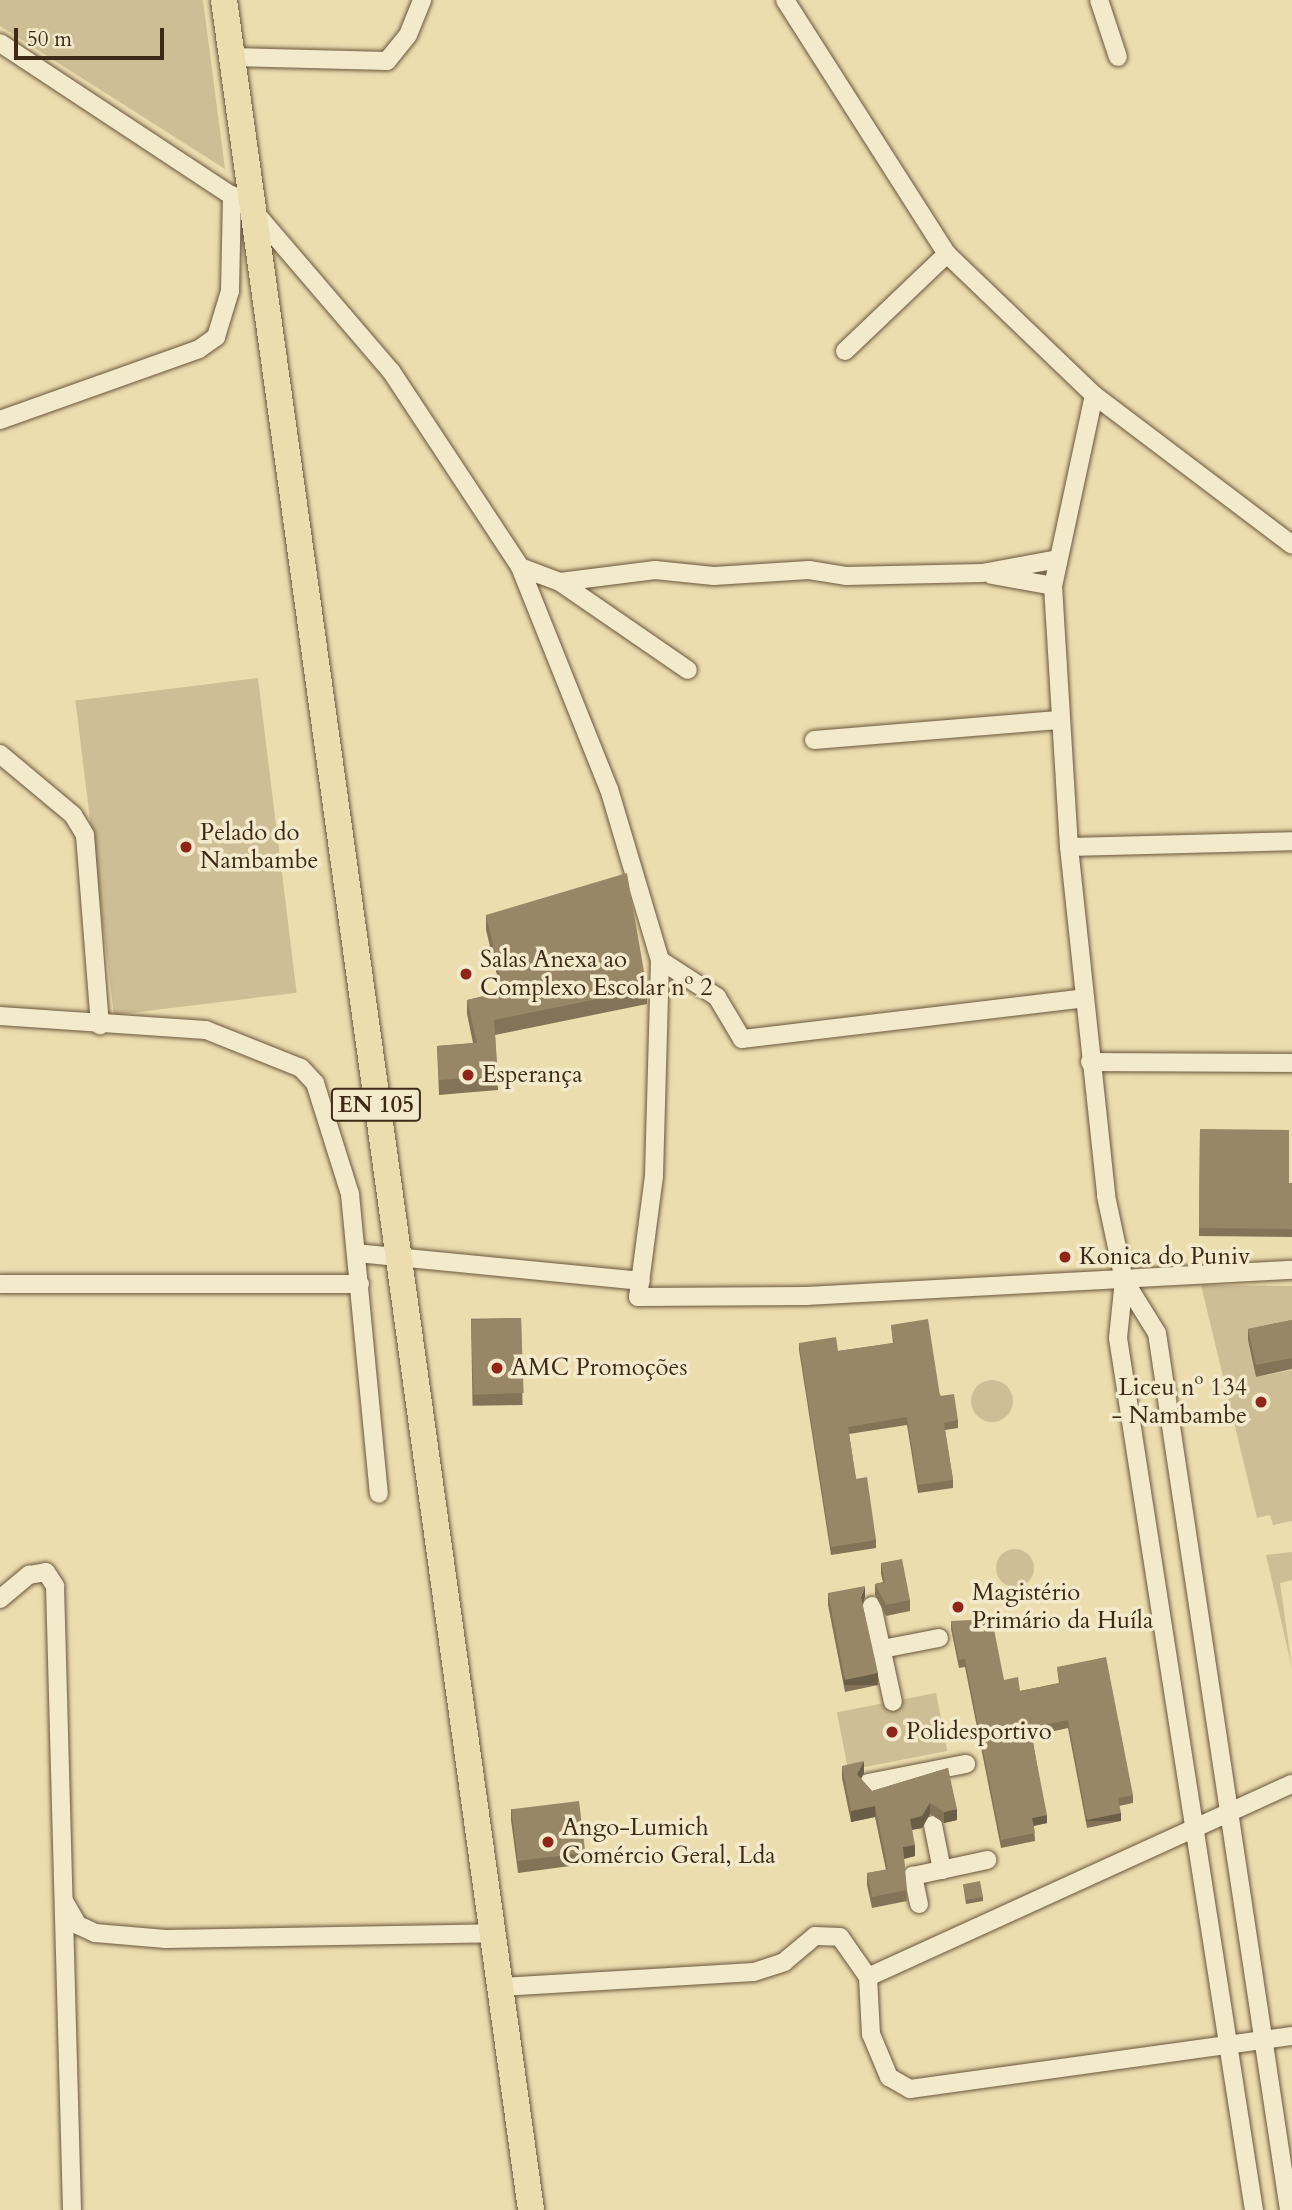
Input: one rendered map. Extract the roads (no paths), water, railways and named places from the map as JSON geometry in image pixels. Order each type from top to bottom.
[{"type":"main road","name":"EN 105","points":[[224,0],[232,57],[242,202],[494,1933],[531,2210]]},
{"type":"street","points":[[232,57],[387,61],[404,43],[422,0]]},
{"type":"street","points":[[785,0],[947,254],[1094,395],[1292,545]]},
{"type":"street","points":[[1099,0],[1118,57]]},
{"type":"street","points":[[0,43],[242,202],[391,371],[520,567],[609,789],[660,960],[654,1176],[638,1297],[806,1296],[1292,1270]]},
{"type":"street","points":[[0,420],[199,349],[216,337],[230,292],[242,202]]},
{"type":"street","points":[[845,351],[947,254]]},
{"type":"street","points":[[1094,395],[1053,586],[1058,720],[1069,847],[1106,1196],[1124,1280],[1118,1338],[1198,1827],[1254,2210]]},
{"type":"street","points":[[560,582],[656,570],[714,576],[809,570],[846,576],[982,573],[1058,559]]},
{"type":"street","points":[[520,567],[560,582],[688,670]]},
{"type":"street","points":[[982,573],[1053,586]]},
{"type":"street","points":[[814,740],[1058,720]]},
{"type":"street","points":[[0,754],[74,815],[85,835],[100,1025]]},
{"type":"street","points":[[1069,847],[1292,841]]},
{"type":"street","points":[[660,960],[717,997],[742,1039],[1084,998]]},
{"type":"street","points":[[0,1016],[100,1025],[206,1030],[301,1068],[315,1083],[343,1157],[360,1284],[379,1494]]},
{"type":"street","points":[[1090,1062],[1292,1063]]},
{"type":"street","points":[[356,1253],[641,1281]]},
{"type":"street","points":[[1124,1280],[1157,1333],[1232,1811],[1289,2210]]},
{"type":"street","points":[[0,1284],[360,1284]]},
{"type":"street","points":[[0,1599],[29,1574],[46,1572],[55,1586],[72,2210]]},
{"type":"street","points":[[873,1606],[893,1702]]},
{"type":"street","points":[[882,1650],[939,1638]]},
{"type":"street","points":[[868,1783],[966,1764]]},
{"type":"street","points":[[868,1977],[1292,1784]]},
{"type":"street","points":[[933,1825],[942,1870]]},
{"type":"street","points":[[919,1904],[913,1876],[987,1860]]},
{"type":"street","points":[[64,1901],[78,1925],[95,1933],[166,1939],[494,1933]]},
{"type":"street","points":[[501,1987],[754,1972],[784,1962],[814,1936],[840,1937],[868,1977],[871,2034],[889,2077],[910,2089],[1292,2036]]},
{"type":"place","name":"Pelado do Nambambe","points":[[186,847]]},
{"type":"place","name":"Salas Anexa ao Complexo Escolar nº 2","points":[[466,974]]},
{"type":"place","name":"Esperança","points":[[468,1075]]},
{"type":"place","name":"Konica do Puniv","points":[[1065,1257]]},
{"type":"place","name":"AMC Promoções","points":[[497,1368]]},
{"type":"place","name":"Liceu nº 134 - Nambambe","points":[[1261,1402]]},
{"type":"place","name":"Magistério Primário da Huíla","points":[[958,1607]]},
{"type":"place","name":"Polidesportivo","points":[[892,1732]]},
{"type":"place","name":"Ango-Lumich Comércio Geral, Lda","points":[[548,1842]]}]
